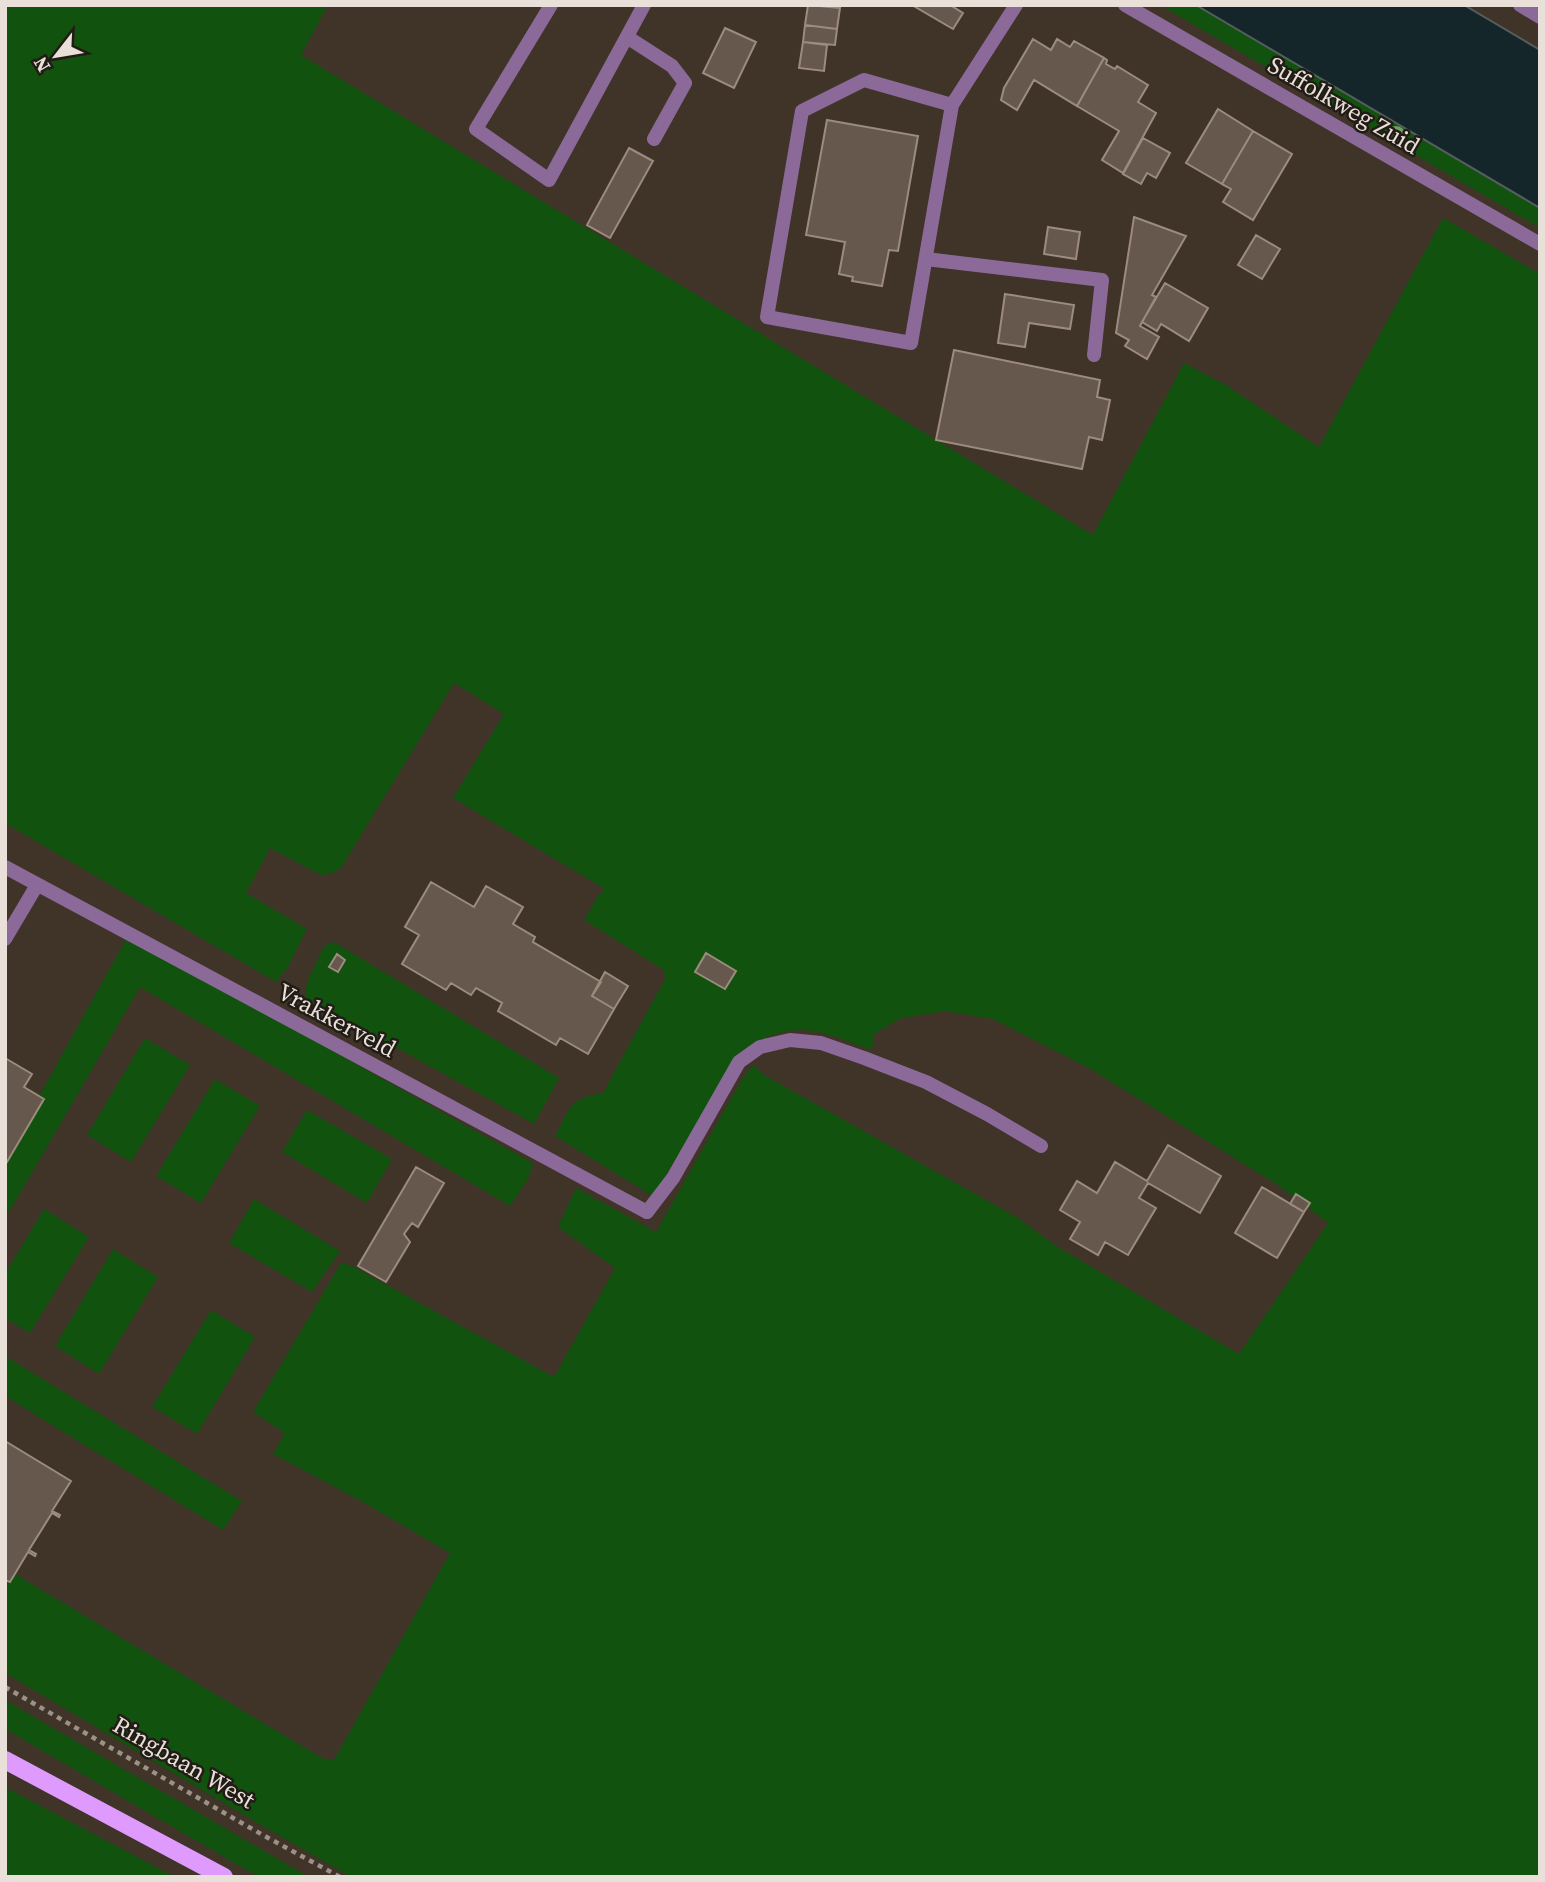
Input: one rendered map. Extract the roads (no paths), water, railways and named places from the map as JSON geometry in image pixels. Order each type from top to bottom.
[{"type":"main road","points":[[5,1760],[224,1877]]},
{"type":"street","points":[[551,5],[476,129],[549,180],[644,5]]},
{"type":"street","points":[[952,105],[864,79],[802,111],[767,317],[911,343],[952,105],[1016,5]]},
{"type":"street","name":"Suffolkweg Zuid","points":[[1125,5],[1540,244]]},
{"type":"street","points":[[1520,5],[1540,17]]},
{"type":"street","points":[[626,37],[672,66],[685,83],[654,139]]},
{"type":"street","points":[[926,259],[1102,280],[1094,355]]},
{"type":"street","name":"Vrakkerveld","points":[[5,867],[647,1212],[673,1178],[739,1062],[760,1047],[790,1040],[821,1043],[926,1082],[1041,1146]]},
{"type":"street","points":[[5,939],[37,885]]}]
